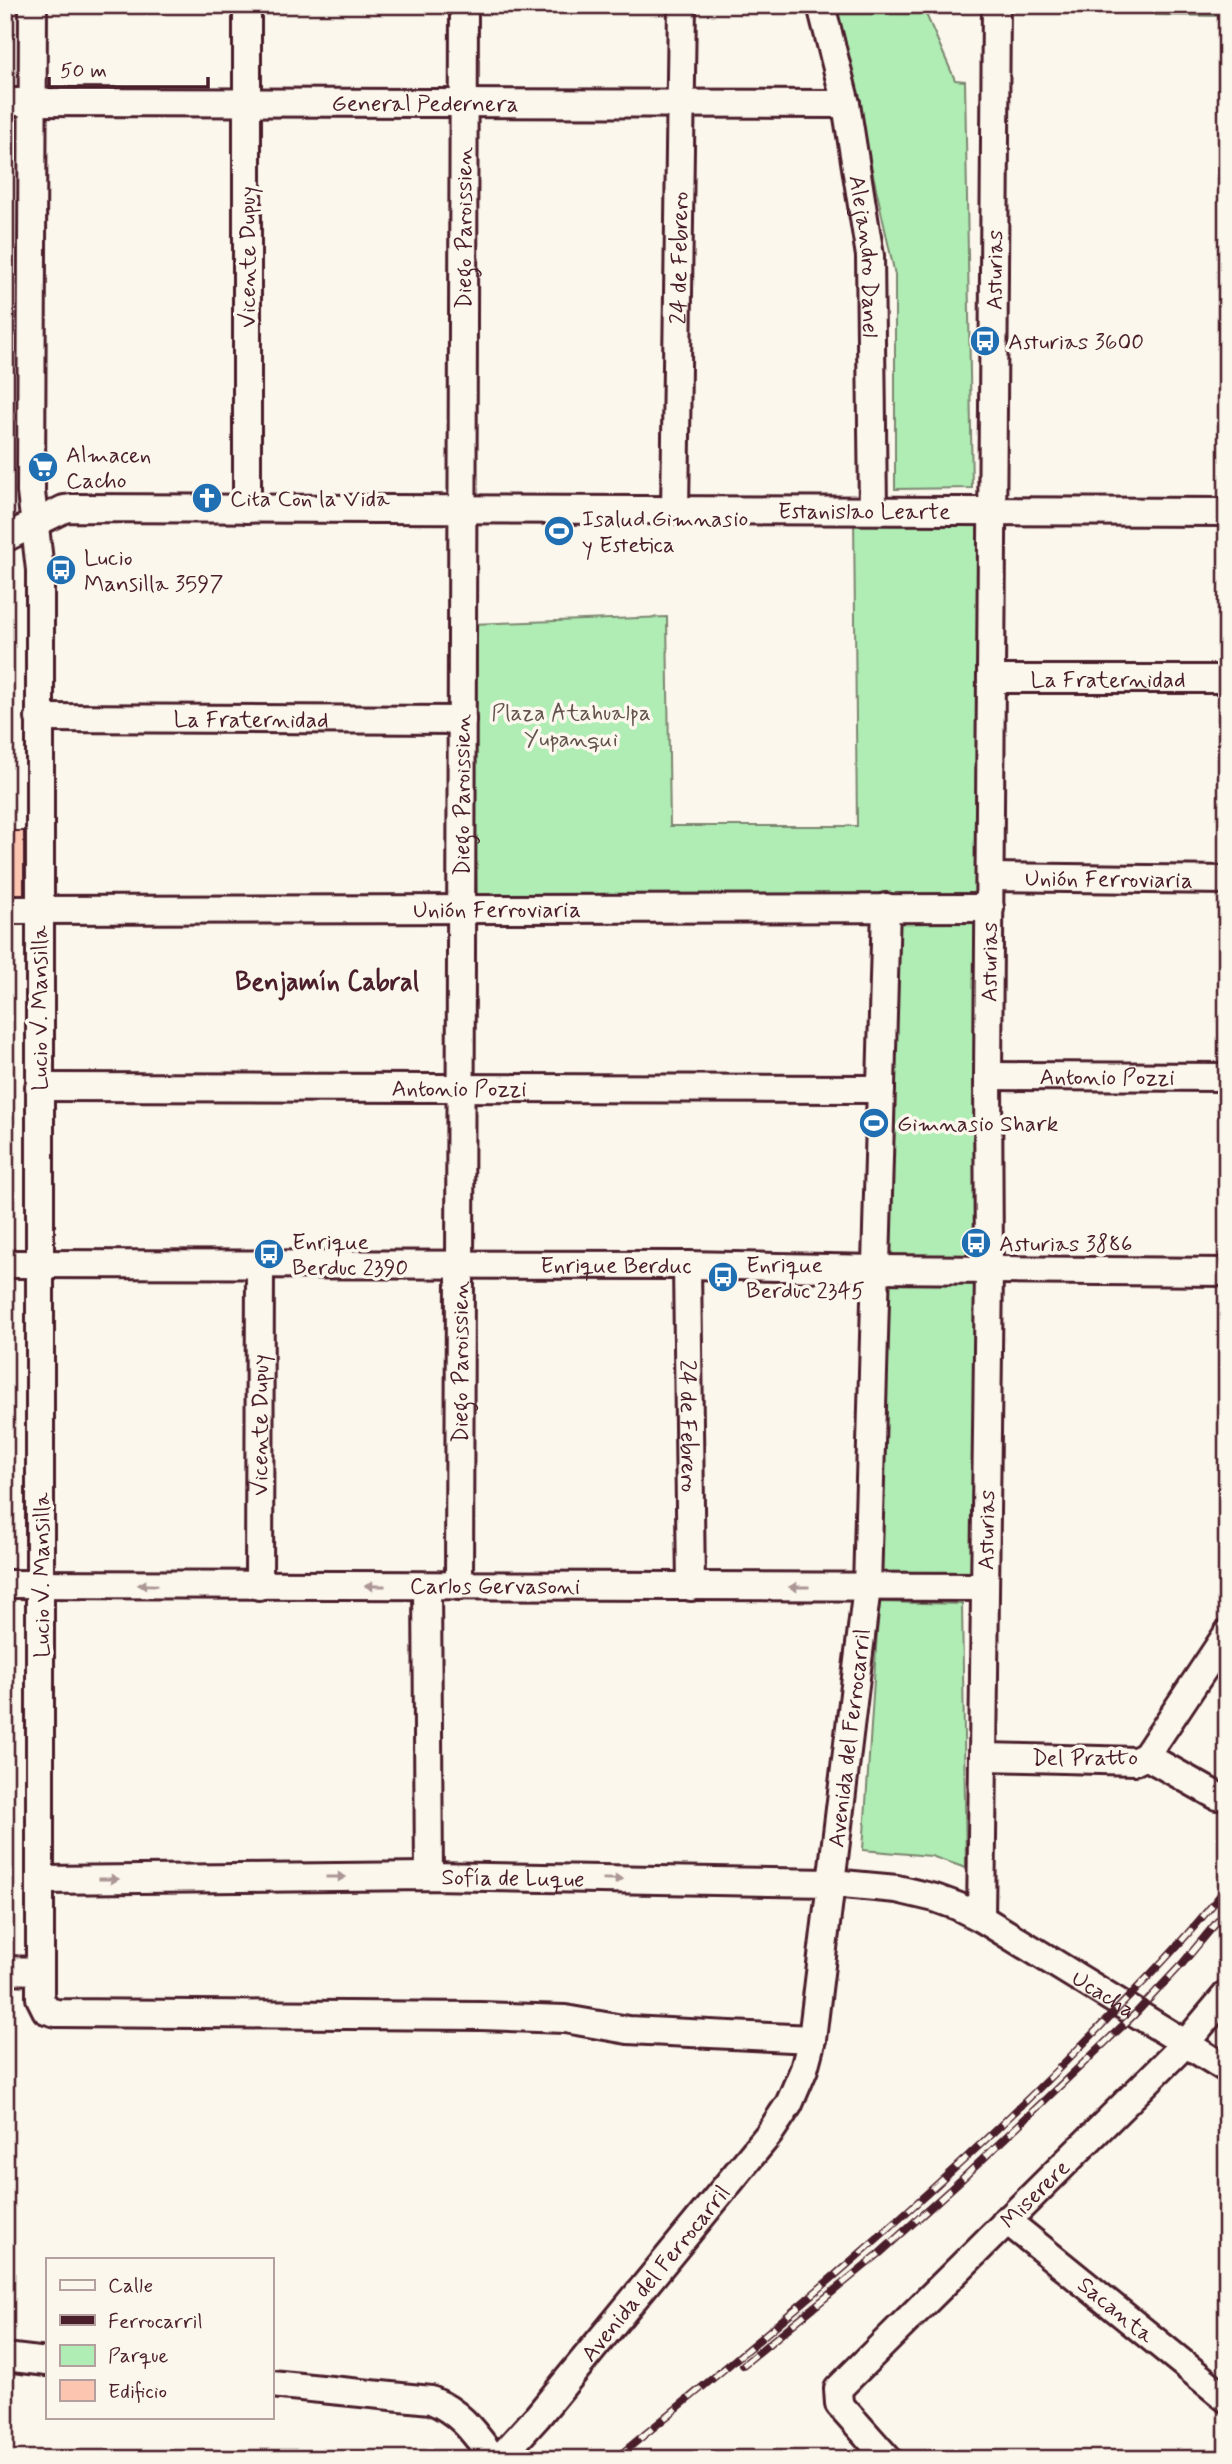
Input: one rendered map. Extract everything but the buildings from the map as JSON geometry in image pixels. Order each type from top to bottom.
[{"type":"street","name":"Lucio V. Mansilla","points":[[33,5],[31,492],[40,570],[40,1998],[46,2010],[56,2013],[551,2019],[628,2030],[811,2039]]},
{"type":"street","name":"Vicente Dupuy","points":[[247,5],[247,509]]},
{"type":"street","name":"Diego Paroissien","points":[[459,1586],[464,5]]},
{"type":"street","name":"24 de Febrero","points":[[675,510],[682,5]]},
{"type":"street","name":"Alejandro Danel","points":[[821,5],[846,104],[870,256],[873,510]]},
{"type":"street","name":"Asturias","points":[[981,1918],[989,1269],[996,5]]},
{"type":"street","name":"General Pedernera","points":[[5,102],[846,104]]},
{"type":"street","name":"Estanislao Learte","points":[[5,538],[71,508],[1227,512]]},
{"type":"street","name":"La Fraternidad","points":[[991,679],[1227,679]]},
{"type":"street","name":"La Fraternidad","points":[[39,718],[462,720]]},
{"type":"street","name":"Unión Ferroviaria","points":[[990,877],[1227,880]]},
{"type":"street","name":"Avenida del Ferrocarril","points":[[496,2459],[537,2417],[769,2134],[804,2069],[811,2039],[832,1883],[867,1587],[886,907]]},
{"type":"street","name":"Unión Ferroviaria","points":[[5,910],[990,908]]},
{"type":"street","name":"Antonio Pozzi","points":[[988,1076],[1227,1077]]},
{"type":"street","name":"Antonio Pozzi","points":[[39,1087],[881,1089]]},
{"type":"street","name":"Enrique Berduc","points":[[5,1264],[687,1265],[1227,1272]]},
{"type":"street","name":"Vicente Dupuy","points":[[259,1586],[260,1264]]},
{"type":"street","name":"24 de Febrero","points":[[687,1265],[691,1587]]},
{"type":"street","name":"Carlos Gervasoni","points":[[5,1584],[985,1587]]},
{"type":"street","points":[[427,1586],[429,1877]]},
{"type":"street","points":[[1146,1756],[1227,1634]]},
{"type":"street","name":"Del Pratto","points":[[985,1757],[1136,1761],[1146,1756],[1217,1796]]},
{"type":"street","name":"Sofía de Luque","points":[[41,1880],[429,1877],[832,1883],[913,1892],[957,1906],[981,1918]]},
{"type":"street","name":"Ucacha","points":[[981,1918],[1227,2069]]},
{"type":"street","points":[[5,1970],[38,1970]]},
{"type":"street","name":"Miserere","points":[[888,2459],[839,2404],[838,2389],[1185,2044],[1227,1994]]},
{"type":"street","name":"Sacanta","points":[[1006,2220],[1227,2399]]},
{"type":"street","points":[[5,2357],[46,2362]]},
{"type":"street","points":[[273,2384],[431,2400],[449,2407],[460,2416],[496,2459]]},
{"type":"green space","points":[[836,5],[922,5],[955,80],[965,81],[972,488],[895,489],[895,275]]},
{"type":"green space","points":[[1156,5],[1227,5],[1227,16],[1156,15]]},
{"type":"green space","name":"Plaza Atahualpa Yupanqui","points":[[988,516],[985,903],[477,903],[472,624],[667,617],[670,826],[857,826],[854,517]]},
{"type":"green space","points":[[890,912],[983,914],[980,1257],[881,1259]]},
{"type":"green space","points":[[980,1280],[977,1579],[873,1579],[881,1284]]},
{"type":"green space","points":[[879,1602],[962,1604],[966,1868],[931,1856],[863,1850]]},
{"type":"railway","points":[[615,2459],[794,2310],[969,2155],[1137,1989],[1227,1887]]},
{"type":"railway","points":[[743,2365],[880,2253],[962,2179],[1135,2014],[1227,1910]]},
{"type":"place","name":"Asturias 3600","points":[[985,341]]},
{"type":"place","name":"Almacen Cacho","points":[[43,467]]},
{"type":"place","name":"Cita Con la Vida","points":[[207,498]]},
{"type":"place","name":"Isalud Gimnasio y Estetica","points":[[559,531]]},
{"type":"place","name":"Lucio Mansilla 3597","points":[[61,570]]},
{"type":"place","name":"Gimnasio Shark","points":[[874,1123]]},
{"type":"place","name":"Asturias 3886","points":[[976,1243]]},
{"type":"place","name":"Enrique Berduc 2390","points":[[269,1254]]},
{"type":"place","name":"Enrique Berduc 2345","points":[[723,1277]]},
{"type":"district","name":"Benjamín Cabral","points":[[327,981]]}]
